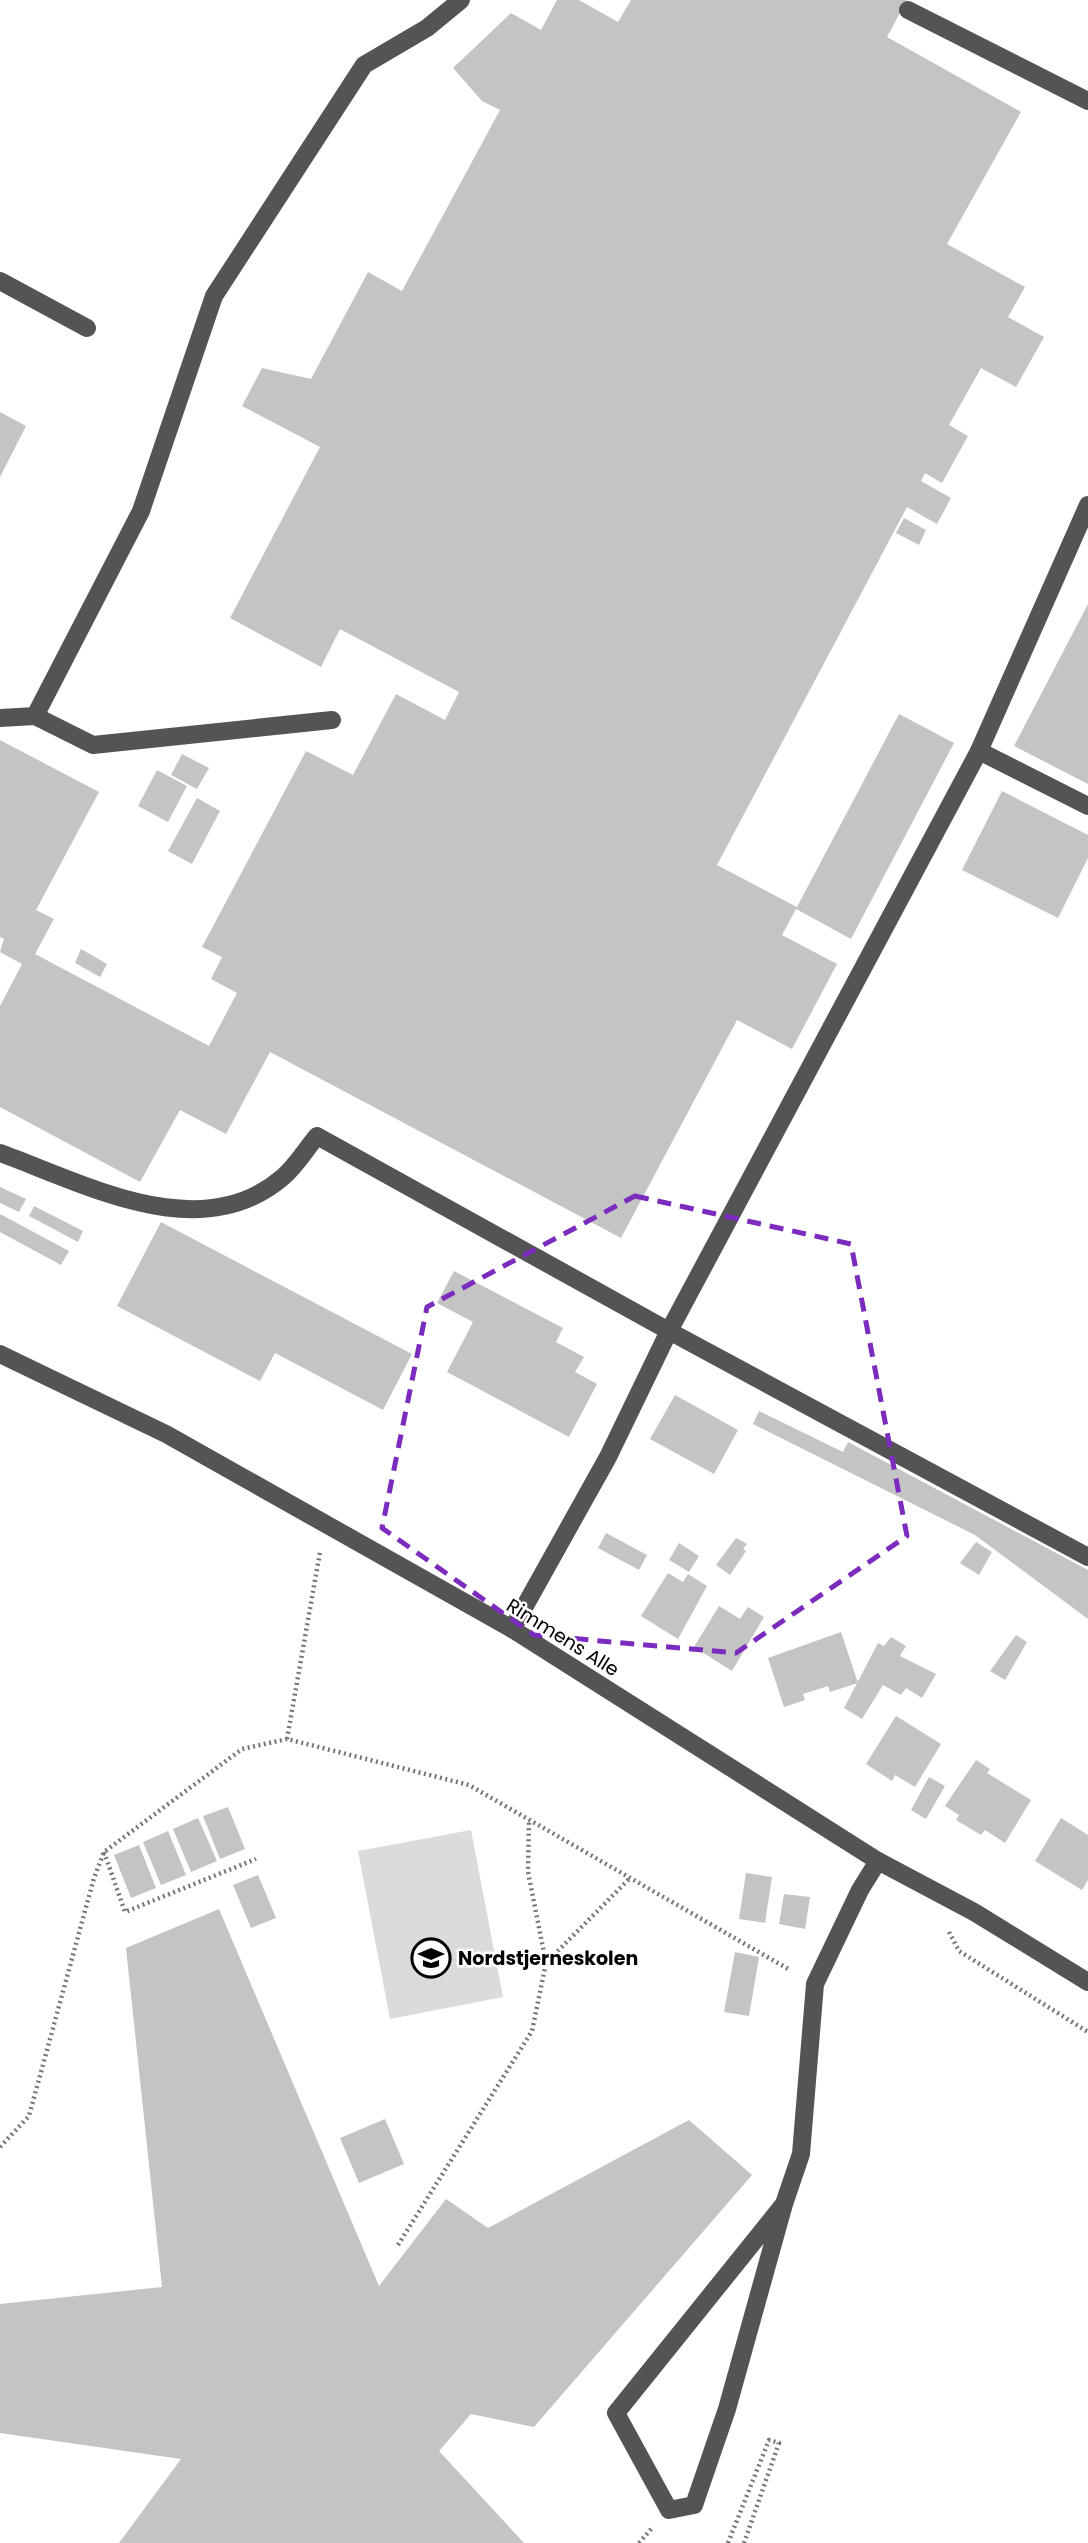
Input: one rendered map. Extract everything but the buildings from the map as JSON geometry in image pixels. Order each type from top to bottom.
[{"type":"street","points":[[35,716],[141,511],[214,296],[364,65],[427,28],[461,0]]},
{"type":"street","points":[[908,10],[1088,101]]},
{"type":"street","points":[[0,281],[88,328]]},
{"type":"street","points":[[512,1629],[608,1457],[669,1331],[979,751],[1088,505]]},
{"type":"street","points":[[0,718],[35,716],[93,745],[332,720]]},
{"type":"street","points":[[979,751],[1088,806]]},
{"type":"street","points":[[0,1153],[152,1207],[201,1212],[244,1200],[283,1177],[317,1136],[669,1331],[1088,1557]]},
{"type":"street","name":"Rimmens Alle","points":[[0,1354],[166,1434],[512,1629],[878,1861],[984,1918],[1088,1982]]},
{"type":"street","points":[[784,2204],[616,2413],[669,2510],[694,2505],[727,2409],[784,2204],[801,2154],[815,1984],[860,1890],[878,1861]]},
{"type":"path","points":[[288,1739],[325,1524]]},
{"type":"path","points":[[0,2147],[29,2116],[94,1878],[104,1852],[242,1749],[288,1739],[469,1785],[815,1984]]},
{"type":"path","points":[[398,2245],[532,2031],[546,1963],[528,1872],[529,1819]]},
{"type":"path","points":[[104,1852],[125,1913],[256,1859]]},
{"type":"path","points":[[546,1963],[630,1878]]},
{"type":"path","points":[[948,1930],[959,1951],[1088,2032]]},
{"type":"path","points":[[729,2543],[769,2440],[779,2443],[744,2543]]},
{"type":"highlighted area","points":[[635,1196],[851,1244],[907,1536],[736,1653],[534,1635],[382,1528],[427,1307]]},
{"type":"shaded area","points":[[471,1830],[503,1997],[390,2019],[358,1851]]},
{"type":"place","name":"Nordstjerneskolen","points":[[431,1958]]}]
